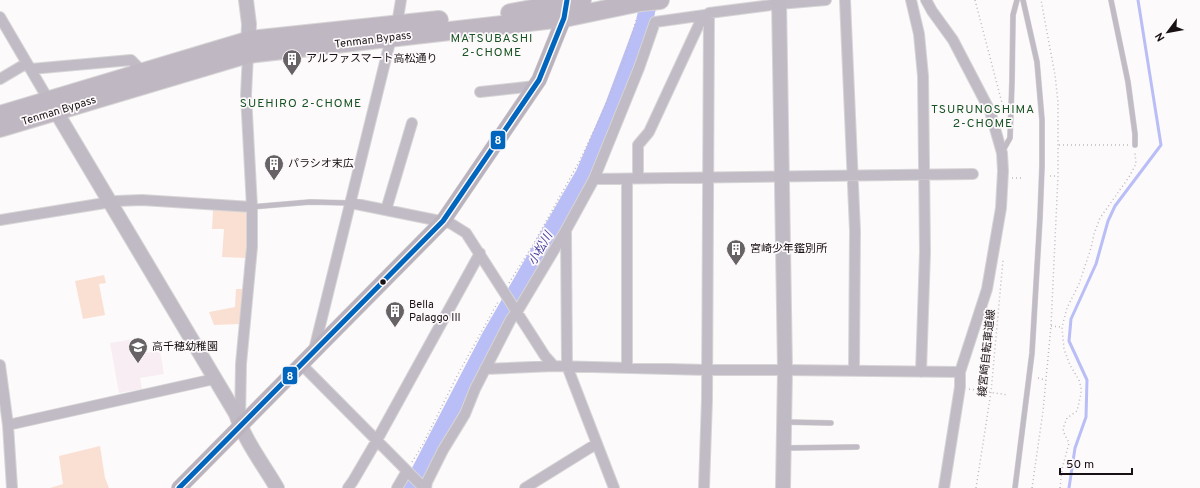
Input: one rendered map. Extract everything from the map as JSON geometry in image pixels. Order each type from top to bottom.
[{"type":"highway","name":"Tenman Bypass","points":[[0,128],[52,105],[142,71],[249,47],[394,31],[570,5],[649,4]]},
{"type":"highway","name":"Tenman Bypass","points":[[0,115],[52,105],[249,47]]},
{"type":"main road","points":[[179,488],[443,221],[539,80],[570,5]]},
{"type":"street","points":[[240,427],[241,364],[252,247],[252,207],[246,95],[249,47],[246,0]]},
{"type":"street","points":[[314,350],[401,0]]},
{"type":"street","points":[[302,365],[425,488],[443,450],[465,414],[475,389],[511,319],[566,230],[594,179],[639,68],[655,22],[779,2],[826,0]]},
{"type":"street","points":[[845,0],[854,176],[854,371]]},
{"type":"street","points":[[911,0],[919,34],[923,76],[925,274],[922,372]]},
{"type":"street","points":[[926,0],[953,40],[990,111],[1002,153],[1003,171],[1001,208],[987,289],[960,372],[960,387],[944,488]]},
{"type":"street","points":[[779,2],[785,370],[783,488]]},
{"type":"street","points":[[704,488],[708,177],[707,14]]},
{"type":"street","points":[[638,178],[638,145],[649,132],[701,20],[707,14]]},
{"type":"street","points":[[0,17],[236,414],[240,427],[278,488]]},
{"type":"street","points":[[0,79],[29,66],[131,60],[142,71]]},
{"type":"street","points":[[480,92],[535,86]]},
{"type":"street","points":[[386,210],[412,123]]},
{"type":"street","points":[[594,179],[973,174]]},
{"type":"street","points":[[627,179],[627,368]]},
{"type":"street","points":[[0,220],[110,202],[142,200],[252,207]]},
{"type":"street","points":[[351,203],[443,221],[450,223],[466,232],[545,356],[554,366]]},
{"type":"street","points":[[566,230],[567,366],[614,488]]},
{"type":"street","points":[[348,488],[354,481],[480,253]]},
{"type":"street","points":[[0,365],[2,394],[8,424],[12,488]]},
{"type":"street","points":[[485,369],[567,366],[706,370],[960,372]]},
{"type":"street","points":[[8,424],[214,379]]},
{"type":"street","points":[[525,488],[596,444]]},
{"type":"street","points":[[398,488],[407,471]]},
{"type":"lane","points":[[1002,153],[1010,138],[1013,15],[1017,0]]},
{"type":"lane","points":[[1015,488],[1032,352],[1042,166],[1042,120],[1037,62],[1024,0]]},
{"type":"lane","points":[[1111,0],[1128,82],[1135,134],[1135,145]]},
{"type":"lane","points":[[252,207],[310,202],[351,203]]},
{"type":"lane","points":[[784,422],[831,423]]},
{"type":"lane","points":[[784,448],[857,446]]},
{"type":"path","points":[[975,0],[1002,102],[1001,115]]},
{"type":"path","points":[[1032,488],[1046,380],[1051,326],[1059,145],[1058,102],[1055,74],[1041,0]]},
{"type":"path","points":[[407,471],[423,444],[457,376],[579,162],[602,116],[649,4]]},
{"type":"path","points":[[1059,145],[1135,145],[1136,164],[1129,177],[1100,218],[1094,234],[1092,248],[1079,284],[1067,308],[1062,327],[1064,349],[1070,365],[1079,380],[1081,394],[1077,412],[1067,418],[1064,426],[1063,431],[1069,443],[1062,469],[1060,488]]},
{"type":"path","points":[[1050,176],[1058,176]]},
{"type":"path","points":[[1006,178],[1024,178]]},
{"type":"path","name":"綾宮崎自転車道線","points":[[976,488],[991,392],[1003,259]]},
{"type":"path","points":[[1051,326],[1062,327]]},
{"type":"path","points":[[1038,378],[1046,380]]},
{"type":"path","points":[[960,387],[1008,394]]},
{"type":"shaded area","points":[[213,210],[248,211],[246,258],[222,257],[224,229],[212,229]]},
{"type":"shaded area","points":[[104,275],[106,283],[99,284],[105,315],[83,319],[75,281]]},
{"type":"shaded area","points":[[236,289],[244,289],[240,324],[214,325],[209,312],[235,307]]},
{"type":"shaded area","name":"高千穂幼稚園","points":[[134,339],[137,354],[160,351],[164,374],[140,378],[142,389],[119,393],[110,343]]},
{"type":"shaded area","points":[[100,446],[105,478],[109,488],[50,488],[63,484],[59,456]]},
{"type":"waterway","name":"小松川","points":[[410,488],[490,337],[584,174],[613,107],[644,24],[649,0]]},
{"type":"waterway","points":[[1069,488],[1075,448],[1086,417],[1087,380],[1069,341],[1071,319],[1096,264],[1108,221],[1115,206],[1161,145],[1138,0]]},
{"type":"transit line","name":"8","points":[[179,488],[443,221],[539,80],[564,18],[567,0]]},
{"type":"place","name":"アルファスマート高松通り","points":[[292,76]]},
{"type":"place","name":"パラシオ末広","points":[[274,181]]},
{"type":"place","name":"宮崎少年鑑別所","points":[[736,266]]},
{"type":"place","name":"Bella Palaggo III","points":[[395,328]]},
{"type":"place","name":"高千穂幼稚園","points":[[138,364]]},
{"type":"district","name":"MATSUBASHI 2-CHOME","points":[[492,46]]},
{"type":"district","name":"SUEHIRO 2-CHOME","points":[[301,104]]},
{"type":"district","name":"TSURUNOSHIMA 2-CHOME","points":[[983,117]]}]
